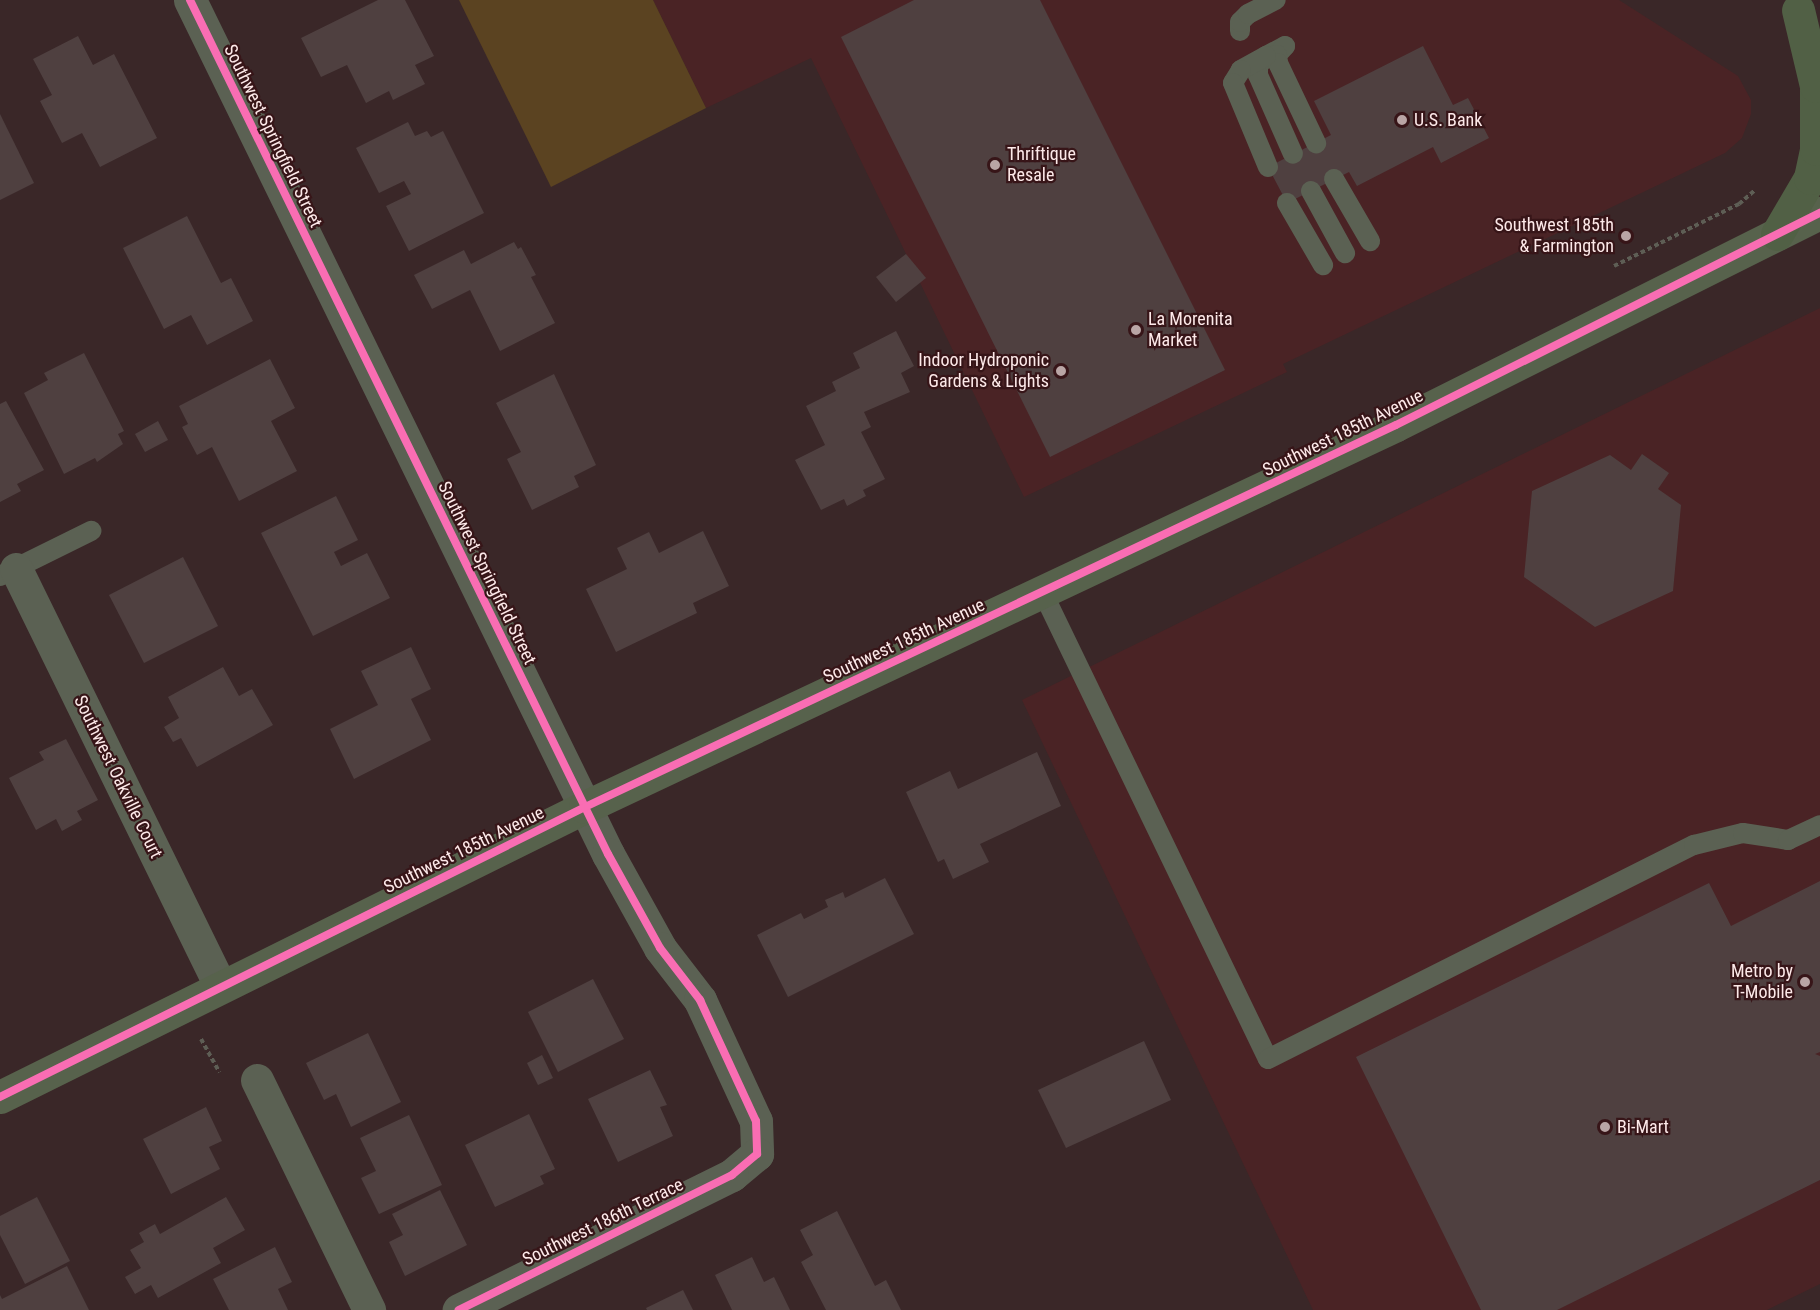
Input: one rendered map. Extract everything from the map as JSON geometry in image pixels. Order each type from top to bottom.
[{"type":"main road","points":[[1777,234],[1810,178],[1816,149],[1816,86],[1800,11]]},
{"type":"main road","name":"Southwest 185th Avenue","points":[[0,1096],[182,1004],[585,807],[1396,425],[1820,213]]},
{"type":"street","name":"Southwest Springfield Street","points":[[190,0],[585,807],[660,948],[700,1000],[756,1121],[757,1154]]},
{"type":"street","name":"Southwest Oakville Court","points":[[8,572],[220,986]]},
{"type":"street","points":[[257,1080],[369,1310]]},
{"type":"street","name":"Southwest 186th Terrace","points":[[459,1310],[732,1175],[757,1154]]},
{"type":"lane","points":[[1240,31],[1240,22],[1248,14],[1276,0]]},
{"type":"lane","points":[[1268,167],[1233,83],[1241,70],[1285,46],[1277,55],[1278,63],[1316,143]]},
{"type":"lane","points":[[1266,56],[1258,66],[1258,75],[1293,154]]},
{"type":"lane","points":[[1334,179],[1370,241]]},
{"type":"lane","points":[[1311,191],[1345,253]]},
{"type":"lane","points":[[1287,203],[1323,265]]},
{"type":"lane","points":[[8,572],[91,531]]},
{"type":"lane","points":[[1043,593],[1268,1059],[1694,845],[1743,832],[1788,840],[1820,825]]},
{"type":"path","points":[[1614,266],[1739,204],[1765,182]]},
{"type":"path","points":[[182,1004],[224,1081],[257,1080]]},
{"type":"shaded area","points":[[459,0],[653,0],[706,108],[551,187]]},
{"type":"shaded area","points":[[653,0],[1619,0],[1738,76],[1751,100],[1751,114],[1742,138],[1725,153],[1283,364],[1287,372],[1024,497],[811,58],[706,108]]},
{"type":"shaded area","points":[[1820,308],[1820,1284],[1767,1310],[1313,1310],[1022,700]]},
{"type":"building","points":[[378,0],[405,0],[434,56],[415,65],[425,84],[393,100],[389,91],[366,103],[347,65],[321,77],[301,38]]},
{"type":"building","points":[[914,0],[1040,0],[1225,370],[1050,457],[841,37]]},
{"type":"building","points":[[78,36],[93,65],[114,54],[157,138],[100,167],[82,133],[62,143],[40,101],[52,95],[33,59]]},
{"type":"building","name":"U.S. Bank","points":[[1423,46],[1453,105],[1468,98],[1489,138],[1441,163],[1433,147],[1357,186],[1349,172],[1287,203],[1268,167],[1331,135],[1314,101]]},
{"type":"building","points":[[0,114],[34,183],[0,200]]},
{"type":"building","points":[[408,122],[415,136],[427,131],[431,137],[443,131],[484,213],[409,251],[386,206],[411,194],[404,181],[379,193],[356,148]]},
{"type":"building","points":[[187,216],[221,283],[231,278],[253,321],[207,345],[191,315],[164,329],[123,248]]},
{"type":"building","points":[[514,242],[518,249],[521,247],[536,275],[531,277],[555,323],[500,351],[470,290],[432,309],[414,275],[464,250],[471,264]]},
{"type":"building","points":[[906,254],[926,278],[896,302],[876,277]]},
{"type":"building","points":[[896,331],[914,366],[901,373],[910,392],[864,412],[871,427],[861,432],[885,479],[863,490],[866,496],[847,506],[844,499],[821,510],[795,460],[825,445],[806,406],[836,391],[832,382],[860,368],[853,353]]},
{"type":"building","points":[[84,353],[124,431],[118,434],[123,444],[97,462],[95,458],[64,474],[24,393],[48,380],[44,373]]},
{"type":"building","points":[[270,359],[295,408],[271,421],[297,471],[239,501],[212,447],[197,455],[182,427],[188,424],[179,406]]},
{"type":"building","points":[[554,374],[596,465],[574,476],[579,487],[532,510],[507,459],[521,452],[496,403]]},
{"type":"building","points":[[6,401],[44,470],[17,484],[21,491],[0,502],[0,404]]},
{"type":"building","points":[[158,421],[168,440],[145,452],[135,434]]},
{"type":"building","points":[[1642,454],[1669,473],[1658,489],[1681,505],[1673,591],[1595,627],[1524,577],[1532,491],[1610,455],[1631,470]]},
{"type":"building","points":[[336,496],[358,540],[334,552],[341,566],[367,553],[390,598],[313,636],[261,533]]},
{"type":"building","points":[[703,531],[729,586],[693,603],[697,613],[616,652],[586,589],[627,569],[617,548],[649,532],[659,553]]},
{"type":"building","points":[[183,557],[218,626],[144,663],[109,595]]},
{"type":"building","points":[[411,647],[431,689],[411,699],[431,740],[354,779],[330,729],[378,705],[361,671]]},
{"type":"building","points":[[223,667],[239,696],[252,689],[273,725],[197,767],[181,738],[173,742],[164,727],[179,718],[168,697]]},
{"type":"building","points":[[66,739],[98,800],[77,811],[82,820],[62,831],[56,819],[36,830],[9,778],[44,760],[39,752]]},
{"type":"building","points":[[1037,752],[1061,806],[980,844],[989,862],[953,879],[944,859],[938,862],[906,792],[950,771],[958,789]]},
{"type":"building","points":[[885,878],[914,934],[788,997],[757,935],[801,913],[804,919],[828,907],[825,900],[843,892],[845,898]]},
{"type":"building","name":"Bi-Mart","points":[[1820,881],[1820,1052],[1815,1054],[1820,1056],[1820,1180],[1557,1310],[1481,1310],[1356,1057],[1709,883],[1731,926]]},
{"type":"building","points":[[593,979],[624,1039],[558,1072],[528,1012]]},
{"type":"building","points":[[368,1033],[401,1102],[351,1127],[336,1094],[324,1100],[306,1063]]},
{"type":"building","points":[[1144,1041],[1171,1100],[1066,1148],[1038,1090]]},
{"type":"building","points":[[542,1055],[553,1078],[538,1085],[527,1063]]},
{"type":"building","points":[[650,1070],[667,1105],[660,1107],[673,1136],[618,1162],[588,1099]]},
{"type":"building","points":[[206,1107],[222,1141],[209,1147],[220,1169],[171,1194],[143,1139]]},
{"type":"building","points":[[529,1114],[555,1169],[540,1176],[544,1184],[495,1207],[465,1145]]},
{"type":"building","points":[[409,1115],[442,1185],[379,1214],[361,1178],[376,1171],[360,1138]]},
{"type":"building","points":[[440,1190],[467,1245],[405,1276],[389,1242],[403,1235],[392,1214]]},
{"type":"building","points":[[37,1197],[70,1261],[25,1284],[0,1235],[0,1216]]},
{"type":"building","points":[[226,1197],[245,1230],[213,1248],[221,1263],[158,1298],[151,1285],[135,1294],[125,1277],[141,1268],[130,1250],[144,1242],[139,1233],[155,1224],[160,1234]]},
{"type":"building","points":[[837,1211],[875,1286],[886,1280],[901,1310],[826,1310],[801,1262],[813,1255],[800,1230]]},
{"type":"building","points":[[275,1247],[292,1282],[278,1289],[288,1310],[229,1310],[213,1279]]},
{"type":"building","points":[[752,1257],[764,1282],[774,1277],[790,1310],[732,1310],[715,1275]]},
{"type":"building","points":[[67,1266],[89,1310],[0,1310],[0,1295],[2,1299]]},
{"type":"building","points":[[683,1290],[693,1310],[647,1310],[646,1308]]},
{"type":"cycle path","points":[[190,0],[608,854],[660,948],[700,1000],[756,1121],[757,1154],[732,1175],[459,1310]]},
{"type":"cycle path","points":[[0,1097],[585,807],[1396,425],[1820,213]]},
{"type":"place","name":"U.S. Bank","points":[[1402,120]]},
{"type":"place","name":"Thriftique Resale","points":[[995,165]]},
{"type":"place","name":"Southwest 185th & Farmington","points":[[1626,236]]},
{"type":"place","name":"La Morenita Market","points":[[1136,330]]},
{"type":"place","name":"Indoor Hydroponic Gardens & Lights","points":[[1061,371]]},
{"type":"place","name":"Metro by T-Mobile","points":[[1805,982]]},
{"type":"place","name":"Bi-Mart","points":[[1605,1127]]}]
